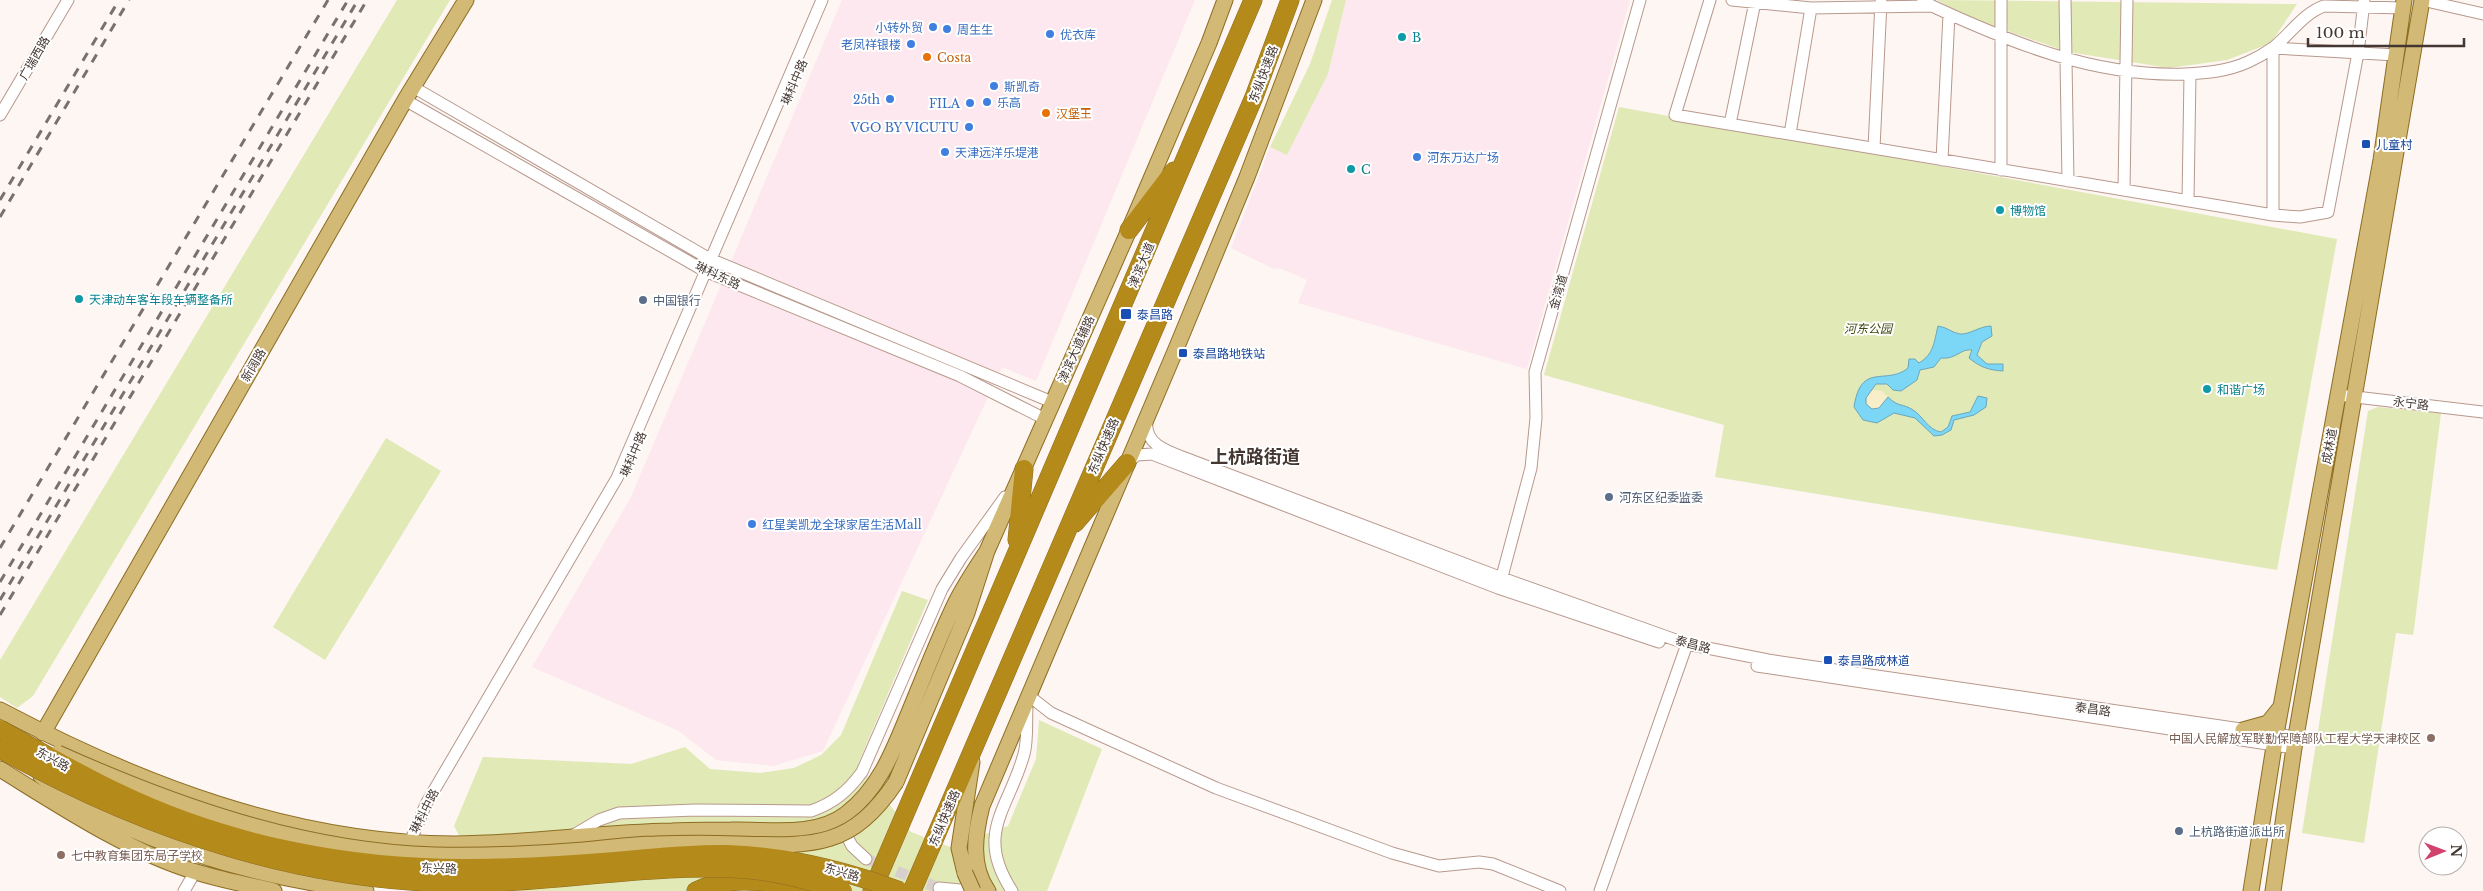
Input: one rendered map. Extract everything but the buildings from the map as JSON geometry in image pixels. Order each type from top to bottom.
[{"type":"highway","name":"津滨大道","points":[[1016,558],[1253,0]]},
{"type":"highway","name":"东纵快速路","points":[[912,891],[1254,97],[1290,0]]},
{"type":"highway","points":[[1128,230],[1190,150]]},
{"type":"highway","points":[[1064,537],[1127,463]]},
{"type":"highway","points":[[872,891],[1016,558],[1024,469]]},
{"type":"highway","name":"东兴路","points":[[0,728],[64,765],[121,794],[190,822],[283,848],[343,860],[419,867],[515,868],[664,856],[727,854],[809,863],[900,891]]},
{"type":"highway","name":"东兴路","points":[[0,749],[24,763],[112,805],[172,829],[251,854],[323,870],[408,881],[480,883],[682,870],[735,869],[778,874],[842,891]]},
{"type":"highway","points":[[696,891],[714,885],[744,881],[834,891]]},
{"type":"main road","name":"新阔路","points":[[43,732],[405,100],[466,0]]},
{"type":"main road","name":"津滨大道","points":[[1128,230],[1209,43],[1224,0]]},
{"type":"main road","points":[[981,889],[975,847],[980,813],[1247,177],[1314,0]]},
{"type":"main road","name":"成林道","points":[[2273,891],[2295,743],[2356,397],[2422,0]]},
{"type":"main road","name":"成林道","points":[[2251,891],[2281,704],[2381,160],[2403,4]]},
{"type":"main road","name":"津滨大道辅路","points":[[987,551],[1128,230]]},
{"type":"main road","points":[[0,710],[43,732],[185,794],[287,824],[414,842],[500,844],[659,831],[795,830],[821,826],[838,820],[869,792],[886,766],[956,604],[987,551]]},
{"type":"main road","points":[[0,728],[120,779],[215,815],[294,836],[340,845],[413,854],[506,855],[642,844],[807,844],[838,836],[855,827],[883,800],[896,782],[967,613],[987,551]]},
{"type":"main road","points":[[2243,730],[2268,723],[2276,714],[2281,704]]},
{"type":"main road","points":[[974,747],[959,848],[965,874],[981,889]]},
{"type":"main road","points":[[24,763],[65,795],[101,816],[173,845],[226,864],[366,891]]},
{"type":"main road","points":[[0,769],[87,823],[195,872],[274,891]]},
{"type":"main road","points":[[405,891],[411,870],[418,858],[436,847],[452,844]]},
{"type":"street","name":"广瑞西路","points":[[0,115],[68,0]]},
{"type":"street","name":"琳科中路","points":[[414,891],[418,858],[414,842],[433,802],[620,484],[822,0]]},
{"type":"street","name":"琳科中路","points":[[713,260],[829,0]]},
{"type":"street","name":"金湾道","points":[[1500,583],[1531,468],[1536,418],[1535,372],[1640,0]]},
{"type":"street","points":[[1710,0],[1675,115],[2273,215],[2300,217],[2328,212],[2358,53],[2364,4]]},
{"type":"street","points":[[1732,0],[1776,2],[1811,8],[1927,3],[2002,38],[2066,60],[2137,73],[2190,74],[2211,73],[2248,62],[2273,48],[2314,5],[2403,4]]},
{"type":"street","points":[[2001,0],[2001,170]]},
{"type":"street","points":[[2065,0],[2068,181]]},
{"type":"street","points":[[2124,190],[2127,0]]},
{"type":"street","points":[[2422,0],[2483,14]]},
{"type":"street","points":[[1730,124],[1755,2]]},
{"type":"street","points":[[1874,148],[1881,4]]},
{"type":"street","points":[[1790,134],[1811,8]]},
{"type":"street","points":[[1942,160],[1949,14]]},
{"type":"street","points":[[2273,48],[2396,55]]},
{"type":"street","points":[[2273,48],[2273,215]]},
{"type":"street","points":[[2188,201],[2190,74]]},
{"type":"street","name":"琳科东路","points":[[413,87],[713,260],[1052,402]]},
{"type":"street","name":"琳科东路","points":[[405,100],[708,272],[960,376],[1045,419]]},
{"type":"street","name":"永宁路","points":[[2339,395],[2483,412]]},
{"type":"street","name":"泰昌路","points":[[1148,411],[1146,427],[1148,436],[1159,447],[1500,583]]},
{"type":"street","name":"泰昌路","points":[[1127,463],[1137,455],[1152,454],[1500,583],[1686,647],[1774,669],[2295,743]]},
{"type":"street","points":[[568,838],[599,820],[619,813],[695,810],[811,811],[824,806],[846,792],[862,772],[942,589],[961,558],[991,519],[1024,469]]},
{"type":"street","name":"泰昌路","points":[[1686,647],[2243,730],[2275,739]]},
{"type":"street","points":[[1600,891],[1686,647]]},
{"type":"street","points":[[1012,891],[1000,873],[994,850],[998,819],[1025,753],[1028,695]]},
{"type":"street","points":[[1028,695],[1051,713],[1216,788],[1383,850],[1439,866],[1479,862],[1493,864],[1560,891]]},
{"type":"street","points":[[838,820],[852,846],[866,859]]},
{"type":"street","points":[[405,891],[414,842]]},
{"type":"street","points":[[184,891],[195,872]]},
{"type":"street","points":[[939,888],[981,889]]},
{"type":"shaded area","points":[[842,0],[1195,0],[1036,381],[1002,367],[823,751],[773,766],[716,760],[679,731],[532,667],[631,497]]},
{"type":"shaded area","points":[[1346,0],[1630,0],[1527,369],[1298,303],[1307,280],[1282,269],[1272,268],[1231,248],[1270,147],[1287,155],[1328,74]]},
{"type":"green space","points":[[397,0],[450,0],[33,696],[17,708],[0,697],[0,660]]},
{"type":"green space","points":[[1332,0],[1346,0],[1328,74],[1287,155],[1270,147],[1310,64]]},
{"type":"green space","points":[[1937,0],[2297,4],[2271,43],[2227,60],[2169,68],[2068,52],[1967,17]]},
{"type":"green space","name":"河东公园","points":[[1619,107],[2337,239],[2277,570],[1715,477],[1724,425],[1544,375]]},
{"type":"green space","points":[[2378,407],[2441,413],[2413,635],[2396,633],[2364,843],[2302,833],[2368,411]]},
{"type":"green space","points":[[386,438],[441,471],[325,660],[273,627]]},
{"type":"green space","points":[[902,591],[928,600],[858,764],[911,832],[950,847],[1008,826],[1036,759],[1039,720],[1102,749],[1047,891],[489,891],[454,826],[483,757],[631,764],[685,747],[710,769],[760,773],[794,768],[821,755],[841,735]]},
{"type":"sand","points":[[1871,390],[1882,391],[1888,397],[1879,408],[1872,409],[1867,402]]},
{"type":"water","points":[[1938,326],[1960,334],[1991,326],[1992,336],[1982,342],[1977,355],[1987,364],[2003,364],[2003,371],[1981,366],[1969,358],[1972,350],[1968,350],[1951,357],[1941,358],[1934,367],[1920,370],[1917,380],[1901,391],[1893,390],[1887,384],[1876,384],[1866,398],[1866,404],[1872,409],[1879,408],[1888,397],[1895,403],[1913,410],[1929,426],[1941,432],[1948,427],[1952,416],[1970,412],[1978,396],[1987,398],[1986,407],[1974,415],[1954,420],[1951,430],[1942,435],[1934,436],[1915,418],[1894,413],[1877,423],[1863,420],[1854,407],[1857,393],[1862,384],[1868,379],[1900,373],[1908,368],[1909,359],[1915,359],[1919,363],[1931,352]]},
{"type":"tunnel","points":[[866,859],[939,888]]},
{"type":"railway","points":[[0,200],[119,0]]},
{"type":"railway","points":[[0,217],[129,0]]},
{"type":"railway","points":[[0,548],[328,0]]},
{"type":"railway","points":[[0,582],[348,0]]},
{"type":"railway","points":[[0,600],[358,0]]},
{"type":"railway","points":[[0,615],[367,0]]},
{"type":"place","name":"小转外贸","points":[[933,27]]},
{"type":"place","name":"周生生","points":[[947,29]]},
{"type":"place","name":"优衣库","points":[[1050,34]]},
{"type":"place","name":"B","points":[[1402,37]]},
{"type":"place","name":"老凤祥银楼","points":[[911,44]]},
{"type":"place","name":"Costa","points":[[927,57]]},
{"type":"place","name":"斯凯奇","points":[[994,86]]},
{"type":"place","name":"25th","points":[[890,99]]},
{"type":"place","name":"乐高","points":[[987,102]]},
{"type":"place","name":"FILA","points":[[970,103]]},
{"type":"place","name":"汉堡王","points":[[1046,113]]},
{"type":"place","name":"VGO BY VICUTU","points":[[969,127]]},
{"type":"place","name":"儿童村","points":[[2366,144]]},
{"type":"place","name":"天津远洋乐堤港","points":[[945,152]]},
{"type":"place","name":"河东万达广场","points":[[1417,157]]},
{"type":"place","name":"C","points":[[1351,169]]},
{"type":"place","name":"博物馆","points":[[2000,210]]},
{"type":"place","name":"天津动车客车段车辆整备所","points":[[79,299]]},
{"type":"place","name":"中国银行","points":[[643,300]]},
{"type":"place","name":"泰昌路","points":[[1126,314]]},
{"type":"place","name":"泰昌路地铁站","points":[[1183,353]]},
{"type":"place","name":"和谐广场","points":[[2207,389]]},
{"type":"place","name":"河东区纪委监委","points":[[1609,497]]},
{"type":"place","name":"红星美凯龙全球家居生活Mall","points":[[752,524]]},
{"type":"place","name":"泰昌路成林道","points":[[1828,660]]},
{"type":"place","name":"中国人民解放军联勤保障部队工程大学天津校区","points":[[2431,738]]},
{"type":"place","name":"上杭路街道派出所","points":[[2179,831]]},
{"type":"place","name":"七中教育集团东局子学校","points":[[61,855]]},
{"type":"district","name":"上杭路街道","points":[[1255,457]]}]
